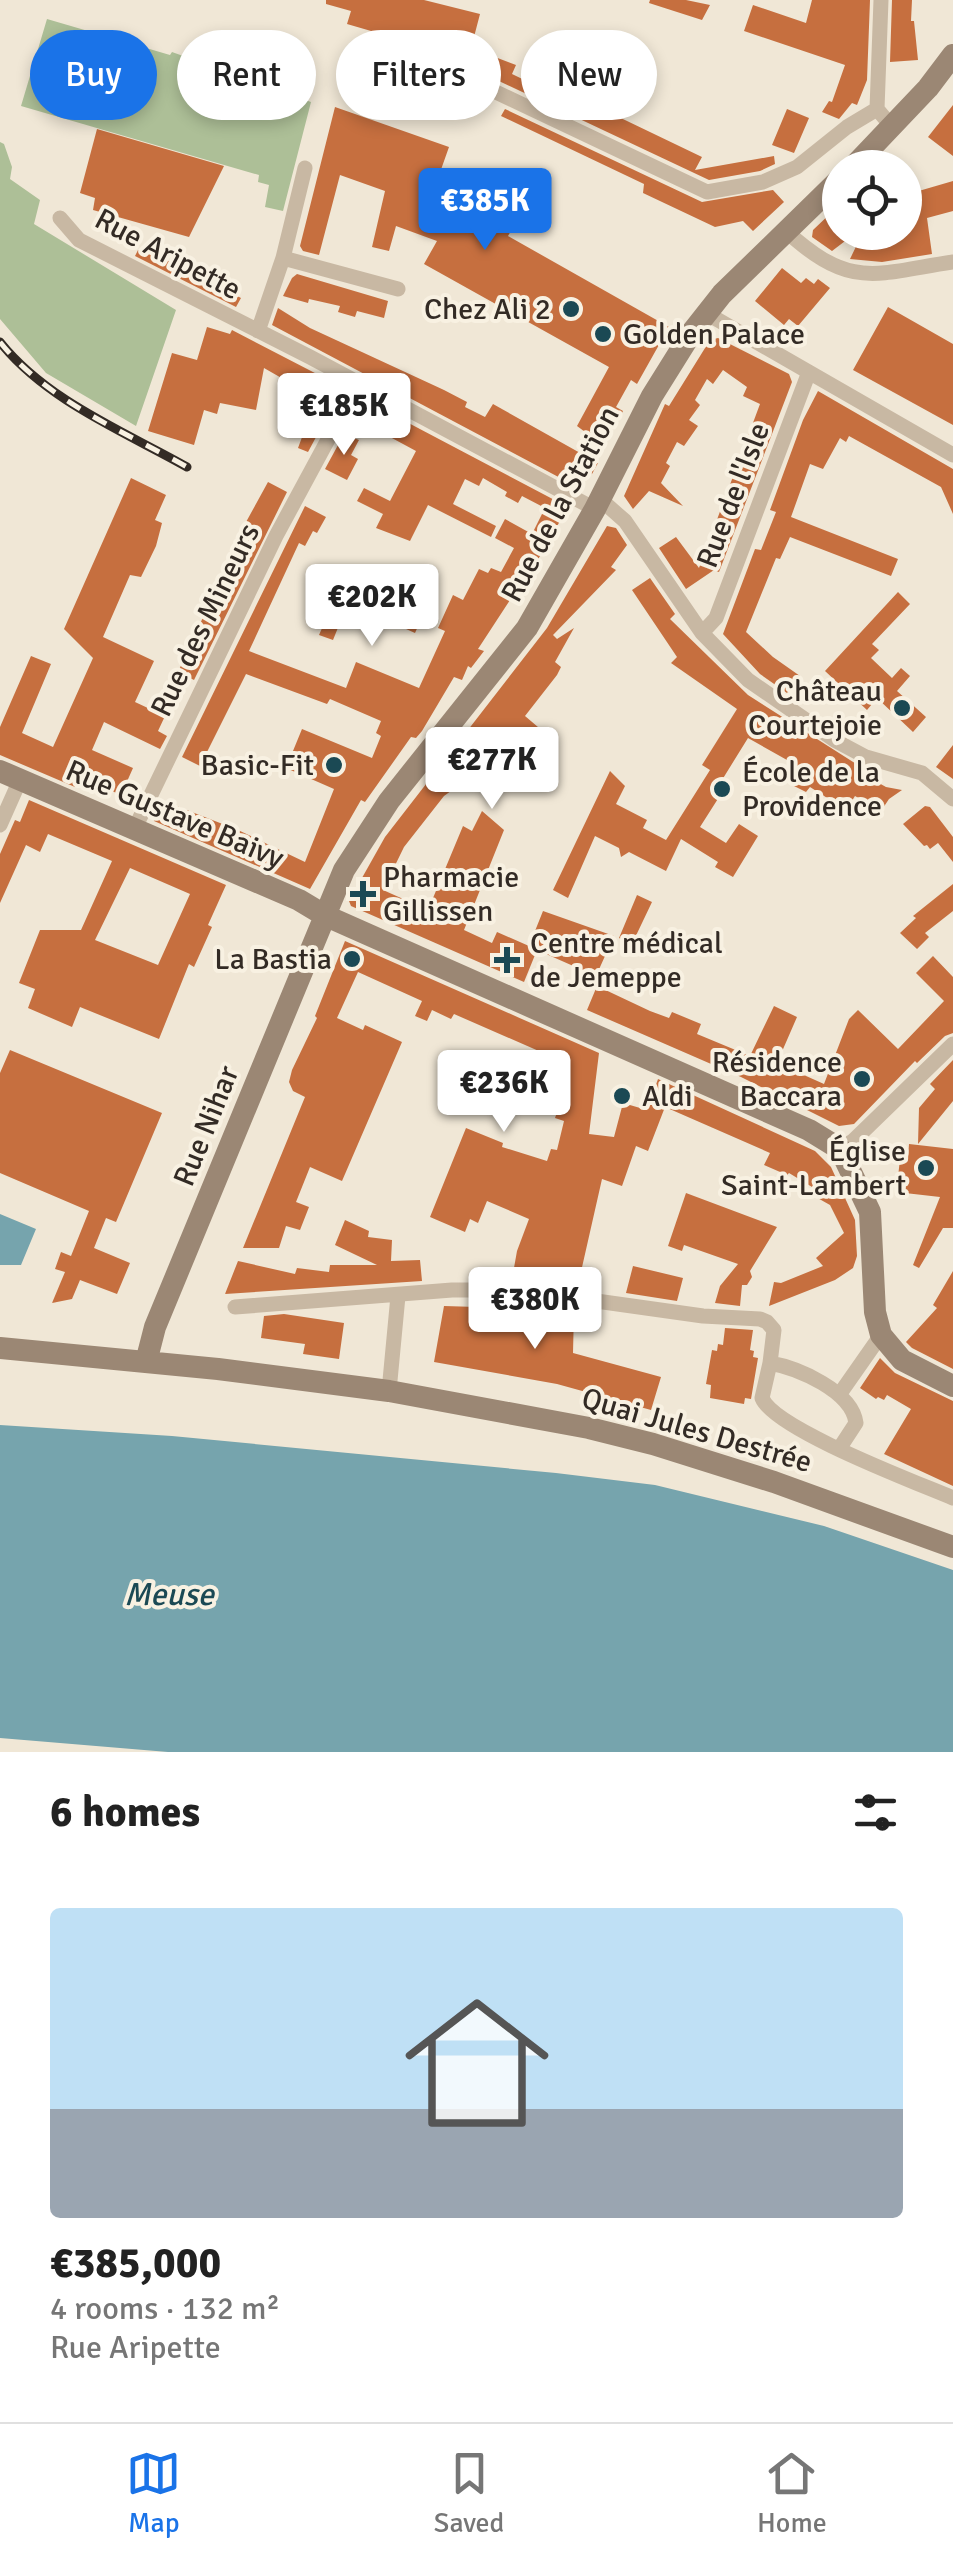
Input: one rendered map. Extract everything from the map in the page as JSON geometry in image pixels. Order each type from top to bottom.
[{"type":"street","points":[[882,0],[876,108],[892,128]]},
{"type":"street","points":[[870,150],[953,55]]},
{"type":"street","points":[[501,94],[707,192],[762,182],[798,167],[847,126],[876,108]]},
{"type":"street","name":"Rue Aripette","points":[[258,332],[283,258],[306,168]]},
{"type":"street","name":"Rue de la Station","points":[[324,915],[344,870],[389,801],[526,628],[598,504],[662,379],[706,314],[822,197]]},
{"type":"street","name":"Rue Aripette","points":[[60,218],[79,240],[625,521],[702,633],[760,690],[866,756],[922,773],[953,799]]},
{"type":"street","points":[[786,230],[811,252],[854,274],[953,262]]},
{"type":"street","name":"Rue Aripette","points":[[283,258],[398,289]]},
{"type":"street","points":[[706,314],[953,455]]},
{"type":"street","name":"Rue de l'Isle","points":[[702,633],[716,618],[809,372]]},
{"type":"street","name":"Rue des Mineurs","points":[[134,830],[276,536],[358,384]]},
{"type":"street","points":[[0,824],[10,775]]},
{"type":"street","name":"Rue Gustave Baivy","points":[[10,775],[299,900],[324,915],[809,1130],[840,1149]]},
{"type":"street","name":"Rue Nihar","points":[[146,1362],[155,1327],[324,915]]},
{"type":"street","points":[[953,1044],[840,1149],[873,1225],[875,1312],[881,1335],[902,1360],[953,1386]]},
{"type":"street","points":[[235,1308],[518,1290],[703,1316],[760,1319],[774,1330],[762,1398],[766,1407],[840,1449],[953,1498]]},
{"type":"street","points":[[390,1391],[398,1296]]},
{"type":"street","points":[[839,1395],[881,1335]]},
{"type":"street","name":"Quai Jules Destrée","points":[[0,1348],[390,1391],[589,1428],[824,1498],[953,1547]]},
{"type":"street","points":[[770,1362],[794,1367],[850,1405],[856,1418],[854,1428],[840,1449]]},
{"type":"green space","points":[[47,19],[85,30],[44,30]]},
{"type":"green space","points":[[157,51],[170,55],[172,52],[177,54],[177,120],[306,120],[283,211],[265,207],[269,185],[258,182],[259,175],[69,120],[157,120]]},
{"type":"green space","points":[[30,76],[30,109],[21,106]]},
{"type":"green space","points":[[0,142],[12,167],[10,179],[40,200],[34,224],[176,310],[136,426],[46,373],[0,319]]},
{"type":"water","points":[[0,1214],[36,1229],[21,1265],[0,1265]]},
{"type":"water","name":"Meuse","points":[[0,1425],[172,1436],[655,1485],[824,1526],[953,1570],[953,1752],[168,1752],[0,1738]]},
{"type":"building","points":[[326,0],[424,0],[480,14],[476,30],[368,30],[347,24],[351,11],[326,4]]},
{"type":"building","points":[[650,0],[710,5],[702,20],[649,3]]},
{"type":"building","points":[[812,0],[870,0],[867,80],[857,105],[852,103],[839,119],[822,112],[832,102],[845,65],[744,31],[753,5],[806,23]]},
{"type":"building","points":[[892,0],[912,0],[911,21],[918,60],[890,62]]},
{"type":"building","points":[[501,59],[516,65],[512,74],[521,78],[521,91],[501,82]]},
{"type":"building","points":[[953,105],[953,156],[928,137]]},
{"type":"building","points":[[335,107],[336,120],[372,120],[449,147],[432,195],[458,204],[476,171],[521,196],[516,206],[523,210],[508,236],[669,327],[637,384],[631,380],[616,407],[623,411],[604,446],[577,426],[609,367],[424,264],[437,241],[396,226],[389,251],[372,247],[385,191],[340,175],[319,255],[303,251],[300,246]]},
{"type":"building","points":[[505,109],[521,120],[528,120],[702,202],[773,190],[784,202],[753,231],[743,221],[715,227],[643,193],[644,184],[501,116]]},
{"type":"building","points":[[787,109],[809,118],[794,153],[772,145]]},
{"type":"building","points":[[582,120],[625,120],[702,157],[695,170],[774,156],[775,164],[760,171],[709,180]]},
{"type":"building","points":[[97,129],[224,166],[189,237],[93,210],[95,198],[80,193]]},
{"type":"building","points":[[953,181],[953,211],[927,218],[932,254],[882,262],[850,259],[854,250],[922,250],[922,190]]},
{"type":"building","points":[[822,221],[822,244],[812,237]]},
{"type":"building","points":[[138,250],[174,263],[241,298],[236,307],[135,256]]},
{"type":"building","points":[[782,268],[801,283],[806,278],[814,284],[818,279],[830,288],[798,326],[789,319],[784,325],[755,301]]},
{"type":"building","points":[[297,274],[388,301],[384,318],[357,311],[355,317],[338,312],[340,306],[283,296]]},
{"type":"building","points":[[888,307],[953,344],[953,425],[853,370]]},
{"type":"building","points":[[278,308],[310,328],[467,402],[465,407],[485,417],[493,404],[598,463],[592,474],[566,481],[272,325]]},
{"type":"building","points":[[207,327],[230,334],[232,330],[340,386],[332,407],[264,368],[256,410],[220,403],[217,414],[204,410],[194,445],[148,431],[172,353],[197,360]]},
{"type":"building","points":[[718,338],[789,374],[792,382],[719,572],[714,570],[686,589],[659,548],[676,537],[699,568],[760,404],[743,396],[747,387],[723,370],[713,384],[707,379],[695,400],[700,405],[689,420],[698,426],[684,446],[677,442],[661,483],[683,506],[649,491],[633,509],[624,496],[665,404],[669,406],[710,340]]},
{"type":"building","points":[[818,391],[953,469],[953,514],[941,487],[849,436],[846,442],[840,438],[823,469],[810,464],[791,517],[898,559],[891,576],[790,537],[780,559],[776,558],[746,632],[800,676],[787,693],[760,674],[723,634],[755,549],[761,550],[776,512],[770,510],[803,420]]},
{"type":"building","points":[[363,399],[564,505],[564,514],[524,584],[521,583],[478,649],[484,651],[471,668],[468,666],[462,680],[454,677],[422,731],[416,738],[411,737],[365,802],[361,800],[310,889],[154,821],[153,817],[161,800],[305,862],[334,789],[286,768],[302,729],[372,758],[381,736],[376,733],[381,721],[330,699],[327,704],[246,674],[200,766],[182,757],[305,506],[326,517],[305,546],[299,543],[249,651],[346,688],[356,662],[419,688],[445,631],[438,628],[453,595],[463,600],[479,569],[501,572],[514,548],[495,538],[505,519],[532,534],[545,508],[522,496],[518,503],[483,478],[479,486],[465,479],[453,504],[496,526],[491,537],[428,505],[410,541],[376,528],[383,514],[357,501],[364,488],[390,501],[416,451],[353,417]]},
{"type":"building","points":[[308,421],[322,426],[308,452],[298,448]]},
{"type":"building","points":[[344,434],[359,440],[351,455],[358,459],[347,480],[325,469]]},
{"type":"building","points":[[131,478],[166,495],[155,520],[162,523],[141,577],[130,575],[103,637],[154,661],[135,702],[165,716],[158,731],[167,736],[160,749],[104,722],[92,750],[133,768],[121,795],[80,777],[75,787],[0,755],[0,727],[31,656],[51,664],[22,733],[53,747],[93,658],[64,629]]},
{"type":"building","points":[[268,482],[287,492],[194,680],[178,672],[226,567],[234,570],[244,549],[234,544]]},
{"type":"building","points":[[607,526],[616,528],[627,545],[611,567],[616,570],[553,635],[557,639],[574,628],[555,662],[561,667],[557,675],[525,716],[545,733],[508,775],[513,780],[504,790],[477,764],[444,796],[404,847],[383,890],[428,910],[463,826],[472,831],[482,811],[504,830],[464,930],[492,943],[497,932],[529,946],[543,911],[614,936],[596,976],[537,950],[524,982],[351,906],[349,901],[385,837],[547,628]]},
{"type":"building","points":[[349,567],[392,586],[384,605],[420,622],[415,633],[348,603],[333,640],[319,635]]},
{"type":"building","points":[[650,578],[675,614],[670,619],[748,695],[861,767],[859,772],[886,787],[902,790],[881,811],[855,796],[846,810],[810,787],[806,792],[794,786],[803,769],[748,738],[722,780],[728,783],[700,827],[726,843],[739,824],[758,836],[733,877],[715,867],[718,862],[681,839],[666,871],[629,852],[621,857],[619,848],[595,836],[568,898],[553,890],[610,771],[625,786],[616,804],[647,820],[643,828],[666,840],[710,770],[702,765],[737,709],[671,663],[677,657],[632,590]]},
{"type":"building","points":[[898,592],[910,604],[872,644],[879,650],[871,658],[892,678],[901,668],[910,676],[897,691],[926,717],[913,732],[877,698],[867,710],[825,671]]},
{"type":"building","points":[[953,745],[953,779],[936,767]]},
{"type":"building","points":[[29,800],[226,885],[208,925],[212,927],[194,967],[189,964],[159,1039],[80,1007],[72,1027],[28,1008],[35,989],[19,983],[40,930],[81,930],[112,861],[48,834],[40,852],[26,845],[0,903],[0,854],[15,820],[20,822]],"holes":[[[130,868],[190,894],[158,965],[95,940]]]},
{"type":"building","points":[[925,806],[930,807],[953,837],[953,862],[938,843],[930,849],[924,846],[903,824]]},
{"type":"building","points":[[953,884],[953,911],[925,933],[929,937],[917,949],[900,933],[916,918],[913,916]]},
{"type":"building","points":[[637,895],[652,902],[632,944],[619,938]]},
{"type":"building","points":[[345,941],[599,1053],[589,1134],[614,1137],[623,1103],[647,1110],[658,1079],[815,1151],[831,1167],[855,1220],[857,1256],[853,1268],[835,1280],[769,1306],[774,1282],[781,1283],[823,1266],[816,1258],[844,1233],[830,1205],[814,1196],[817,1190],[789,1173],[764,1165],[770,1153],[665,1107],[648,1151],[636,1146],[622,1186],[602,1179],[578,1285],[512,1279],[529,1219],[487,1201],[478,1223],[470,1219],[465,1232],[430,1217],[466,1128],[503,1143],[502,1147],[547,1161],[551,1149],[557,1150],[564,1121],[555,1118],[564,1091],[548,1082],[557,1059],[454,1014],[451,1019],[432,1010],[427,1021],[415,1016],[422,1001],[358,972],[337,1018],[363,1030],[365,1025],[402,1042],[342,1181],[310,1167],[296,1202],[309,1207],[300,1230],[286,1226],[279,1248],[243,1248],[305,1097],[293,1091],[289,1082],[292,1070],[317,1018]]},
{"type":"building","points":[[933,956],[953,977],[953,1033],[915,1061],[854,1124],[839,1126],[741,1077],[587,1010],[597,986],[669,1018],[672,1012],[701,1024],[697,1034],[750,1056],[774,1006],[797,1017],[777,1063],[824,1084],[849,1019],[858,1010],[898,1049],[944,1001],[916,973]]},
{"type":"building","points":[[10,1050],[162,1113],[116,1222],[106,1218],[94,1248],[130,1263],[117,1294],[80,1280],[72,1299],[52,1303],[65,1272],[55,1269],[61,1252],[71,1256],[89,1211],[0,1173],[0,1073]]},
{"type":"building","points":[[953,1060],[953,1101],[918,1144],[919,1108],[935,1089],[930,1084]]},
{"type":"building","name":"Église Saint-Lambert","points":[[909,1144],[953,1149],[953,1228],[943,1228],[919,1268],[913,1265],[940,1197],[905,1193],[907,1179],[898,1177],[900,1159],[908,1160]]},
{"type":"building","points":[[686,1193],[777,1227],[750,1271],[752,1277],[747,1285],[742,1285],[740,1306],[715,1303],[720,1286],[738,1264],[684,1245],[682,1251],[668,1246]]},
{"type":"building","points":[[345,1220],[369,1231],[368,1237],[392,1240],[391,1261],[420,1260],[422,1281],[225,1294],[238,1261],[295,1274],[297,1268],[329,1272],[330,1265],[377,1265],[335,1245]]},
{"type":"building","points":[[633,1266],[683,1278],[677,1301],[626,1293]]},
{"type":"building","points":[[953,1271],[953,1369],[906,1342],[937,1308],[933,1305]]},
{"type":"building","points":[[444,1306],[574,1310],[573,1353],[661,1377],[651,1410],[557,1384],[434,1362]]},
{"type":"building","points":[[284,1314],[344,1323],[339,1359],[303,1354],[305,1344],[261,1338],[264,1316]]},
{"type":"building","points":[[725,1328],[753,1330],[750,1350],[758,1358],[751,1399],[745,1398],[744,1404],[710,1398],[711,1385],[706,1384],[712,1350],[723,1345]]},
{"type":"building","points":[[880,1358],[895,1373],[953,1401],[953,1486],[884,1454],[911,1409],[887,1395],[884,1400],[876,1399],[860,1388]]},
{"type":"railway","points":[[0,342],[19,363],[63,398],[187,467]]},
{"type":"place","name":"Chez Ali 2","points":[[571,309]]},
{"type":"place","name":"Golden Palace","points":[[603,334]]},
{"type":"place","name":"Château Courtejoie","points":[[902,708]]},
{"type":"place","name":"Basic-Fit","points":[[334,765]]},
{"type":"place","name":"École de la Providence","points":[[722,789]]},
{"type":"place","name":"Pharmacie Gillissen","points":[[363,894]]},
{"type":"place","name":"La Bastia","points":[[352,959]]},
{"type":"place","name":"Centre médical de Jemeppe","points":[[507,960]]},
{"type":"place","name":"Résidence Baccara","points":[[862,1079]]},
{"type":"place","name":"Aldi","points":[[622,1096]]},
{"type":"place","name":"Église Saint-Lambert","points":[[926,1168]]}]
